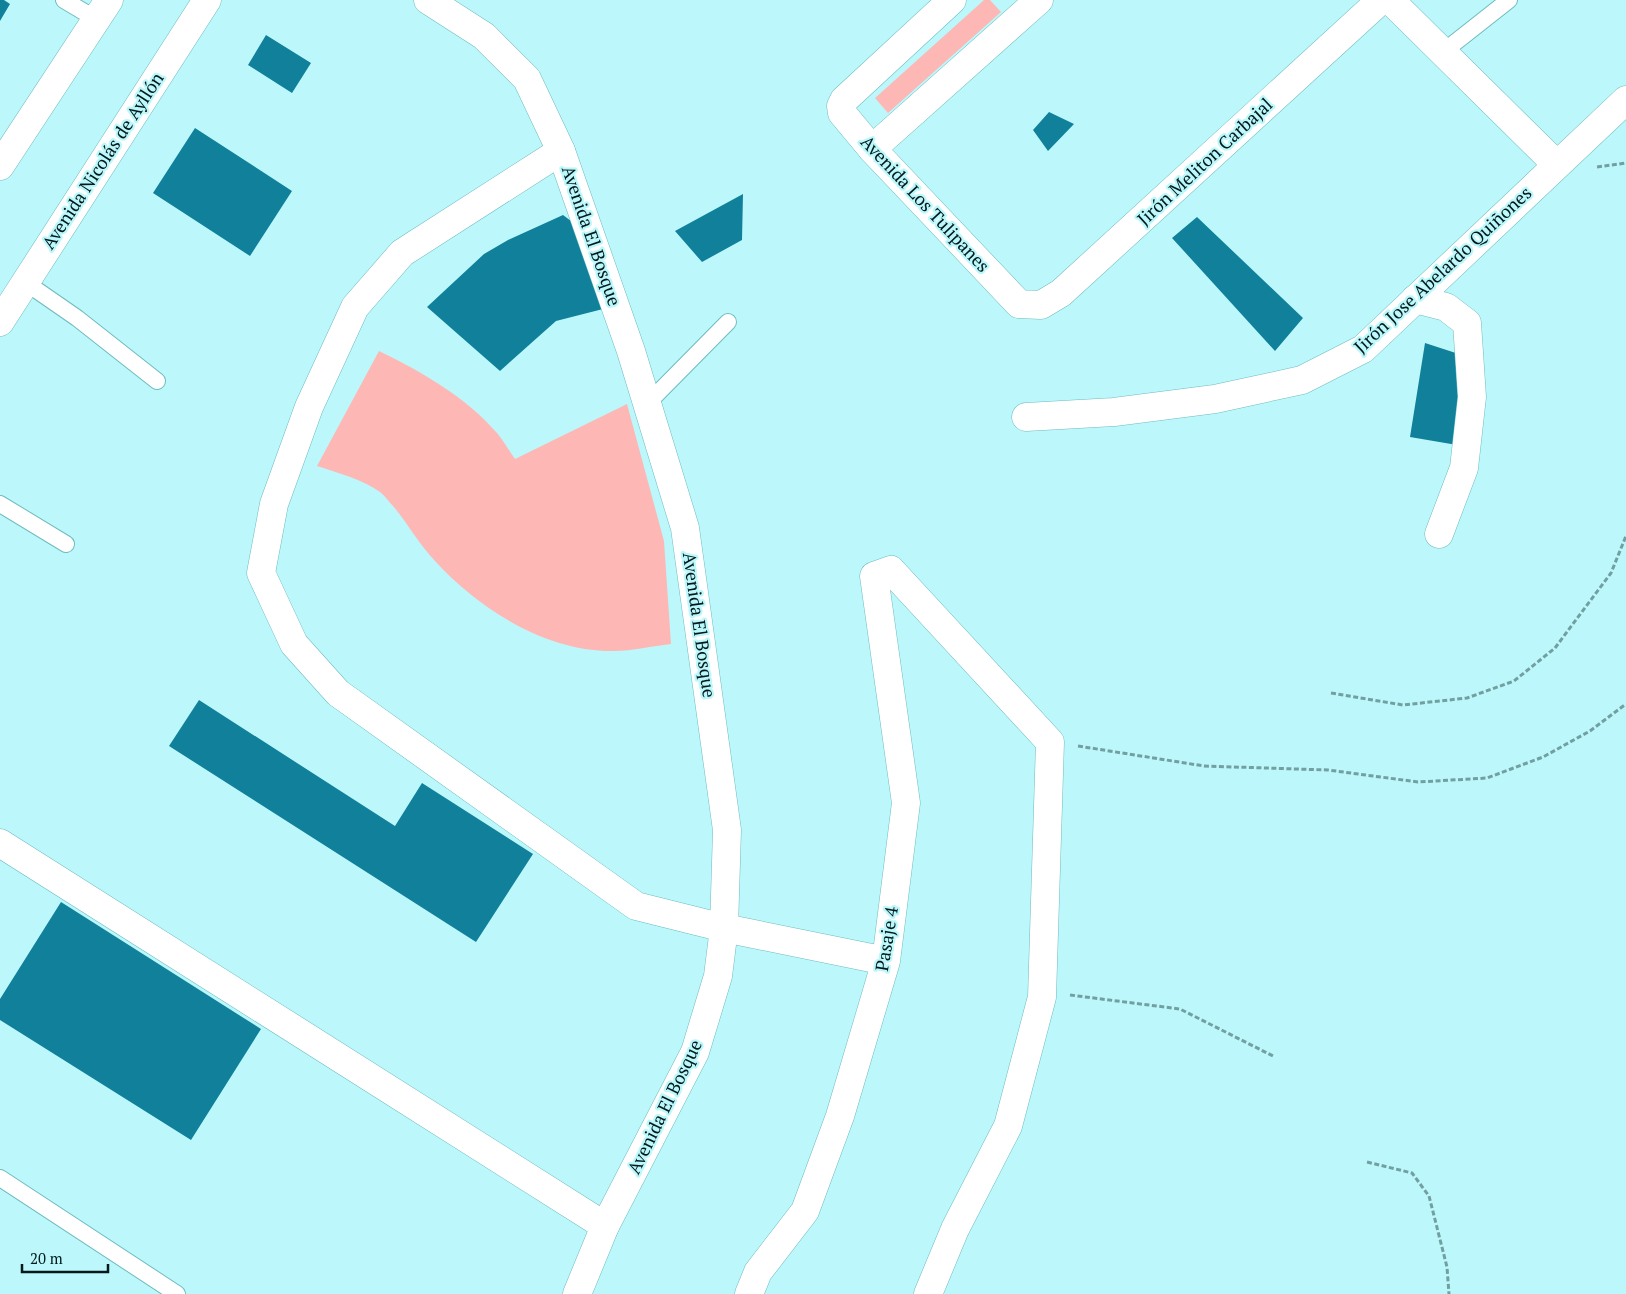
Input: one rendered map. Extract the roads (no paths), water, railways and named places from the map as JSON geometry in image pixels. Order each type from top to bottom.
[{"type":"street","name":"Avenida Nicolás de Ayllón","points":[[0,322],[207,0]]},
{"type":"street","name":"Avenida El Bosque","points":[[428,0],[484,36],[527,79],[561,150],[631,351],[685,528],[727,830],[724,928],[718,976],[695,1052],[605,1226],[577,1294]]},
{"type":"street","name":"Avenida Los Tulipanes","points":[[952,0],[844,100],[841,106],[842,113],[872,149],[1019,304]]},
{"type":"street","name":"Jirón Meliton Carbajal","points":[[1019,304],[1041,304],[1061,293],[1382,0]]},
{"type":"street","points":[[1390,0],[1557,165]]},
{"type":"street","points":[[872,149],[1030,3]]},
{"type":"street","points":[[0,166],[102,10]]},
{"type":"street","name":"Jirón Jose Abelardo Quiñones","points":[[1026,417],[1114,412],[1215,399],[1302,380],[1364,349],[1626,100]]},
{"type":"street","points":[[561,150],[402,254],[355,307],[309,407],[274,504],[261,573],[294,644],[338,693],[636,906],[724,928],[886,960]]},
{"type":"street","points":[[1414,300],[1446,307],[1467,323],[1472,397],[1464,468],[1439,534]]},
{"type":"street","name":"Pasaje 4","points":[[749,1294],[758,1272],[805,1211],[840,1116],[886,960],[906,802],[874,576],[891,570],[1050,742],[1043,992],[1008,1126],[955,1229],[928,1294]]},
{"type":"street","points":[[0,843],[605,1226]]},
{"type":"lane","points":[[64,0],[102,10]]},
{"type":"lane","points":[[1443,52],[1509,0]]},
{"type":"lane","points":[[25,282],[77,318],[157,380]]},
{"type":"lane","points":[[647,404],[728,322]]},
{"type":"lane","points":[[0,504],[66,544]]},
{"type":"lane","points":[[0,1178],[177,1294]]}]
